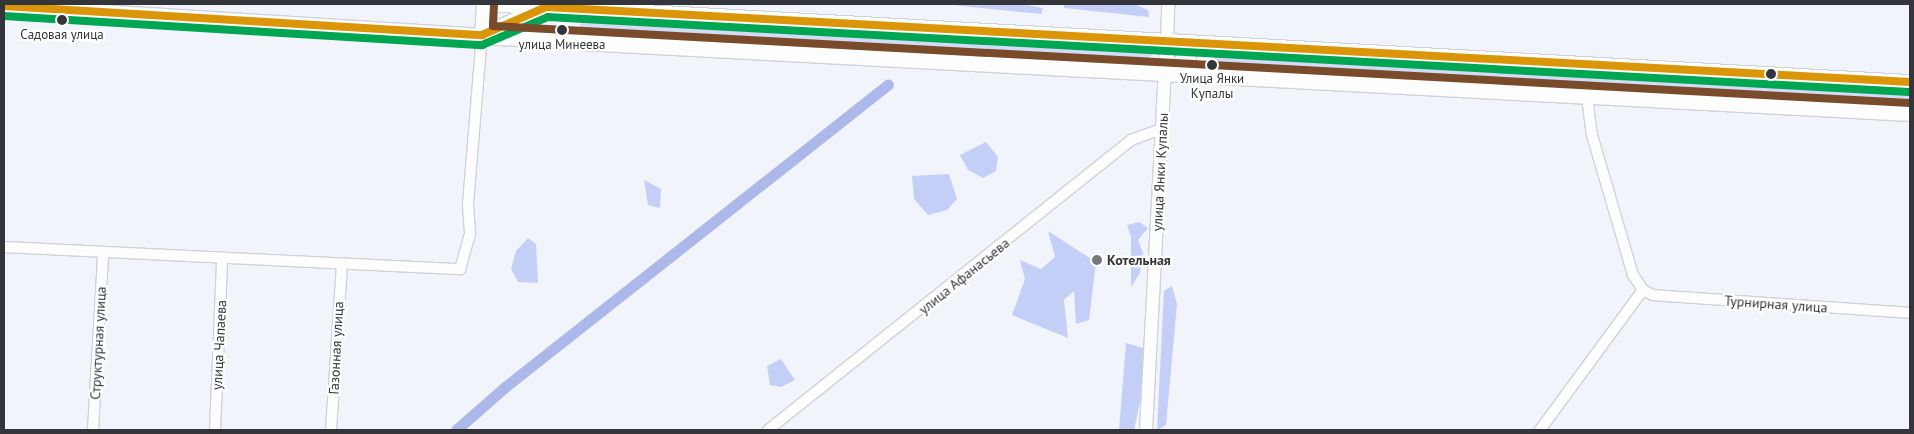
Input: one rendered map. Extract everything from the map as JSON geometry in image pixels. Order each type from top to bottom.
[{"type":"main road","points":[[482,34],[484,4]]},
{"type":"main road","points":[[500,4],[1910,82]]},
{"type":"main road","points":[[4,6],[543,39],[1910,114]]},
{"type":"main road","points":[[482,34],[546,7]]},
{"type":"main road","points":[[532,13],[526,27],[543,39]]},
{"type":"main road","name":"улица Янки Купалы","points":[[1165,73],[1167,41]]},
{"type":"main road","points":[[1213,76],[1204,59],[1214,44]]},
{"type":"street","name":"улица Янки Купалы","points":[[1167,41],[1168,4]]},
{"type":"street","points":[[4,247],[103,255],[460,269],[470,233],[468,204],[482,34]]},
{"type":"street","name":"улица Янки Купалы","points":[[1146,430],[1165,73]]},
{"type":"street","points":[[1540,430],[1643,290],[1633,275],[1592,135],[1587,96]]},
{"type":"street","name":"улица Афанасьева","points":[[768,430],[1131,140],[1162,129]]},
{"type":"street","name":"Структурная улица","points":[[93,430],[103,255]]},
{"type":"street","name":"улица Чапаева","points":[[215,430],[222,260]]},
{"type":"street","name":"Газонная улица","points":[[331,430],[342,265]]},
{"type":"street","name":"Турнирная улица","points":[[1643,290],[1653,295],[1910,313]]},
{"type":"shaded area","points":[[942,4],[1023,4],[1043,8],[1041,14]]},
{"type":"shaded area","points":[[1064,4],[1134,4],[1148,10],[1149,17],[1064,8]]},
{"type":"shaded area","points":[[584,15],[1147,45],[1152,55],[1141,64],[584,35],[580,25]]},
{"type":"shaded area","points":[[1216,51],[1910,89],[1910,109],[1215,70],[1209,56]]},
{"type":"shaded area","points":[[986,142],[998,157],[996,171],[983,178],[968,170],[960,155]]},
{"type":"shaded area","points":[[949,174],[957,199],[947,210],[928,215],[914,199],[912,176]]},
{"type":"shaded area","points":[[644,180],[661,189],[660,208],[648,205]]},
{"type":"shaded area","points":[[1139,222],[1148,228],[1138,240],[1143,253],[1140,273],[1131,287],[1131,237],[1127,225]]},
{"type":"shaded area","points":[[1048,231],[1096,262],[1089,320],[1076,324],[1074,291],[1064,300],[1068,338],[1012,315],[1025,279],[1020,260],[1041,269],[1055,257]]},
{"type":"shaded area","points":[[528,238],[536,244],[538,283],[518,282],[511,269],[516,251]]},
{"type":"shaded area","points":[[1172,286],[1177,304],[1166,425],[1157,430],[1164,291]]},
{"type":"shaded area","points":[[1126,343],[1143,348],[1145,380],[1134,430],[1119,430]]},
{"type":"shaded area","points":[[781,359],[795,380],[781,387],[770,385],[767,366]]},
{"type":"waterway","points":[[456,430],[505,387],[888,84]]},
{"type":"transit line","points":[[494,5],[493,26],[1910,103]]},
{"type":"transit line","points":[[4,6],[482,35],[546,7],[1910,82]]},
{"type":"transit line","points":[[4,16],[482,45],[548,17],[1909,92]]},
{"type":"place","name":"Садовая улица","points":[[62,20]]},
{"type":"place","name":"улица Минеева","points":[[562,30]]},
{"type":"place","name":"Улица Янки Купалы","points":[[1212,65]]},
{"type":"place","name":"Котельная","points":[[1097,260]]}]
